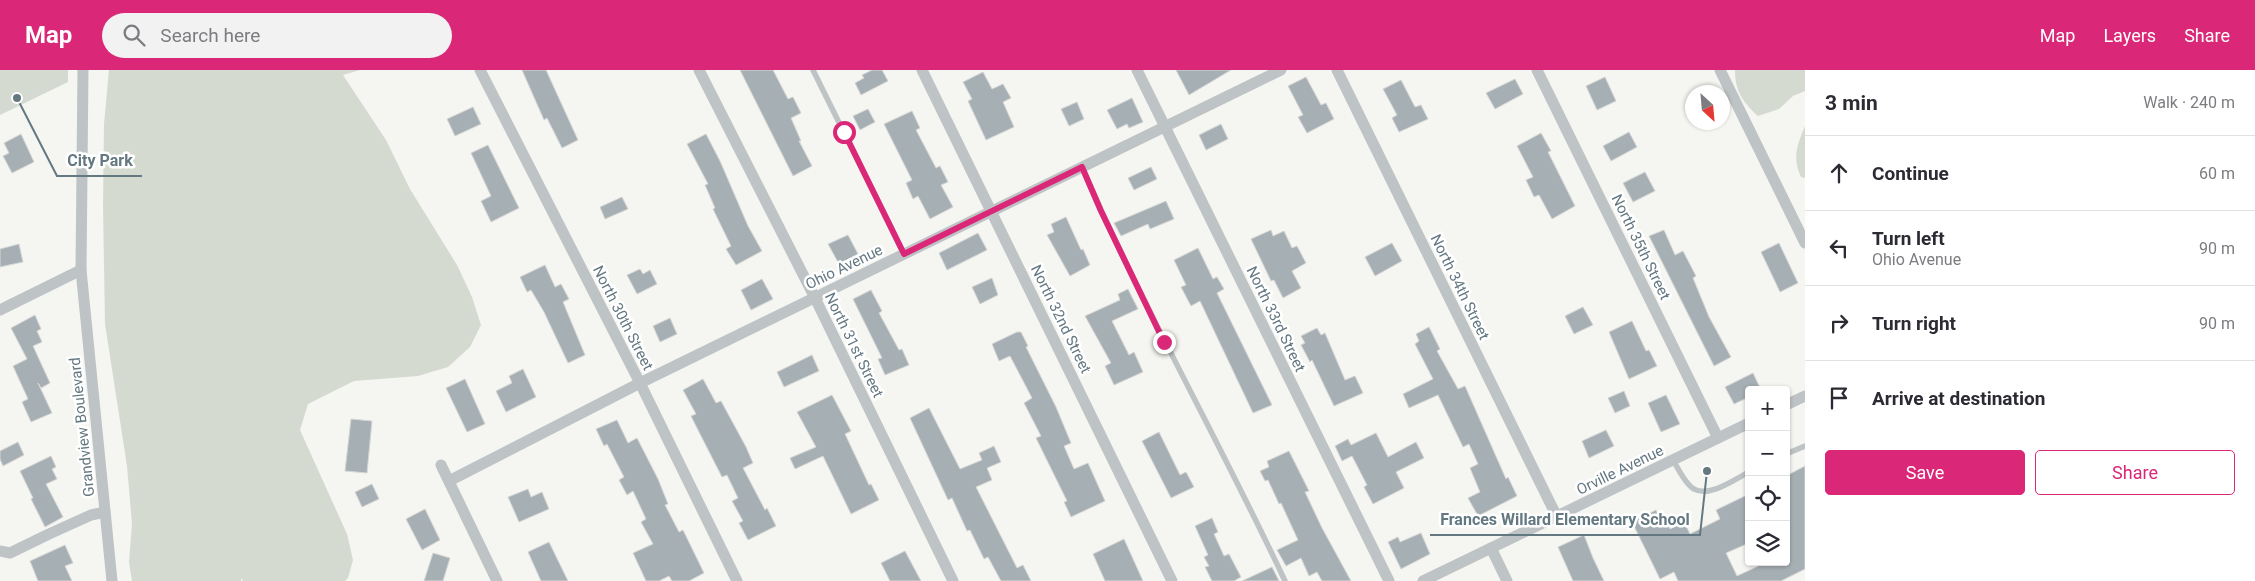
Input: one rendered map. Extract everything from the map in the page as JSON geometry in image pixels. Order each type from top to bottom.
[{"type":"street","name":"Grandview Boulevard","points":[[83,70],[81,270],[112,581]]},
{"type":"street","name":"North 30th Street","points":[[480,70],[640,383],[737,581]]},
{"type":"street","name":"North 31st Street","points":[[698,70],[815,298],[953,581]]},
{"type":"street","name":"North 32nd Street","points":[[922,70],[1172,581]]},
{"type":"street","name":"North 33rd Street","points":[[1136,70],[1388,581]]},
{"type":"street","name":"Ohio Avenue","points":[[449,481],[640,383],[1281,70]]},
{"type":"street","name":"North 34th Street","points":[[1337,70],[1557,517]]},
{"type":"street","name":"North 35th Street","points":[[1537,70],[1718,438]]},
{"type":"street","points":[[1720,70],[1805,243]]},
{"type":"street","points":[[0,310],[81,270]]},
{"type":"street","points":[[1790,403],[1805,396]]},
{"type":"street","name":"Orville Avenue","points":[[1423,581],[1745,425]]},
{"type":"street","points":[[441,465],[497,581]]},
{"type":"street","points":[[0,551],[10,553],[91,515],[105,512]]},
{"type":"street","points":[[1491,548],[1508,581]]},
{"type":"lane","points":[[813,70],[904,254]]},
{"type":"lane","points":[[1082,167],[1164,342],[1226,459],[1285,581]]},
{"type":"lane","points":[[1790,452],[1805,446]]},
{"type":"lane","points":[[1673,460],[1692,488],[1700,492],[1710,491],[1745,474]]},
{"type":"shaded area","points":[[0,70],[68,70],[68,82],[0,115]]},
{"type":"shaded area","points":[[109,70],[360,70],[343,75],[386,140],[410,189],[457,265],[472,297],[481,325],[470,347],[448,367],[418,376],[354,381],[308,404],[300,430],[347,534],[353,560],[348,578],[345,581],[243,581],[241,578],[241,581],[132,581],[129,562],[132,524],[127,466],[105,324],[104,124]]},
{"type":"shaded area","points":[[1735,70],[1805,70],[1805,91],[1793,96],[1779,109],[1758,116],[1748,106],[1738,91]]},
{"type":"shaded area","points":[[1805,126],[1805,178],[1801,177],[1796,158],[1798,145]]},
{"type":"building","points":[[522,70],[546,70],[578,140],[562,148],[547,118],[544,120]]},
{"type":"building","points":[[740,70],[773,70],[788,99],[793,97],[801,113],[791,118],[801,141],[799,141],[812,166],[793,176]]},
{"type":"building","points":[[872,70],[882,70],[888,81],[861,95],[855,83],[864,78],[862,75]]},
{"type":"building","points":[[1176,70],[1231,70],[1189,95]]},
{"type":"building","points":[[983,72],[992,89],[1003,84],[1011,98],[1003,102],[1014,127],[986,140],[968,101],[972,99],[963,82]]},
{"type":"building","points":[[1306,77],[1321,105],[1326,103],[1334,119],[1307,133],[1298,117],[1303,115],[1288,86]]},
{"type":"building","points":[[1605,77],[1616,101],[1597,110],[1586,86]]},
{"type":"building","points":[[1515,79],[1523,94],[1495,109],[1486,93]]},
{"type":"building","points":[[1401,80],[1415,107],[1421,105],[1428,119],[1399,132],[1392,118],[1397,115],[1383,89]]},
{"type":"building","points":[[1132,98],[1143,122],[1129,128],[1127,124],[1117,129],[1107,110]]},
{"type":"building","points":[[1077,102],[1084,119],[1069,126],[1061,109]]},
{"type":"building","points":[[473,107],[481,124],[455,136],[447,119]]},
{"type":"building","points":[[868,109],[875,122],[860,130],[853,116]]},
{"type":"building","points":[[912,111],[920,128],[916,130],[936,168],[940,166],[948,182],[941,185],[953,207],[930,219],[918,196],[913,199],[906,183],[912,180],[884,124]]},
{"type":"building","points":[[1221,124],[1228,139],[1206,150],[1199,135]]},
{"type":"building","points":[[1629,132],[1637,147],[1611,161],[1603,146]]},
{"type":"building","points":[[1541,133],[1551,151],[1548,152],[1575,206],[1552,219],[1539,195],[1534,197],[1526,180],[1533,177],[1517,146]]},
{"type":"building","points":[[21,134],[34,162],[12,173],[3,156],[9,153],[4,143]]},
{"type":"building","points":[[706,134],[720,161],[748,226],[762,251],[736,265],[726,249],[731,246],[713,209],[715,208],[705,185],[708,184],[687,144]]},
{"type":"building","points":[[488,145],[519,208],[491,222],[481,201],[491,196],[471,153]]},
{"type":"building","points":[[1151,167],[1157,179],[1134,190],[1128,178]]},
{"type":"building","points":[[1645,172],[1655,191],[1633,202],[1623,183]]},
{"type":"building","points":[[622,197],[628,209],[605,219],[600,207]]},
{"type":"building","points":[[1166,201],[1174,219],[1150,229],[1148,224],[1121,236],[1114,223]]},
{"type":"building","points":[[1066,217],[1090,265],[1070,276],[1047,235],[1054,232],[1051,224]]},
{"type":"building","points":[[1271,230],[1273,236],[1284,231],[1292,248],[1297,246],[1306,263],[1292,271],[1301,288],[1283,298],[1274,280],[1271,281],[1251,239]]},
{"type":"building","points":[[1664,230],[1675,255],[1683,251],[1696,276],[1693,278],[1709,317],[1731,357],[1714,366],[1649,236]]},
{"type":"building","points":[[978,233],[987,250],[947,270],[939,253]]},
{"type":"building","points":[[848,235],[858,254],[839,264],[828,244]]},
{"type":"building","points":[[1392,243],[1402,261],[1375,276],[1365,257]]},
{"type":"building","points":[[1779,243],[1798,283],[1780,292],[1761,252]]},
{"type":"building","points":[[19,244],[23,262],[0,267],[0,249]]},
{"type":"building","points":[[1198,248],[1213,279],[1217,277],[1224,289],[1217,293],[1272,405],[1253,413],[1200,301],[1191,306],[1181,287],[1186,285],[1174,260]]},
{"type":"building","points":[[545,265],[555,287],[561,284],[569,299],[563,302],[585,355],[568,363],[544,312],[531,290],[527,292],[520,277]]},
{"type":"building","points":[[640,269],[643,274],[650,270],[657,284],[637,294],[627,275]]},
{"type":"building","points":[[992,278],[998,295],[980,304],[972,287]]},
{"type":"building","points":[[762,279],[773,299],[751,310],[741,290]]},
{"type":"building","points":[[1128,289],[1138,309],[1112,321],[1129,355],[1134,352],[1143,372],[1114,385],[1105,366],[1111,363],[1085,316],[1120,300],[1118,294]]},
{"type":"building","points":[[871,290],[882,311],[879,313],[899,350],[902,349],[909,365],[885,375],[878,359],[882,358],[853,299]]},
{"type":"building","points":[[1583,307],[1593,325],[1574,334],[1565,316]]},
{"type":"building","points":[[35,315],[41,329],[37,331],[42,342],[33,346],[50,383],[41,388],[38,383],[52,413],[31,422],[22,402],[28,399],[13,366],[27,359],[11,328]]},
{"type":"building","points":[[670,318],[677,334],[660,342],[653,326]]},
{"type":"building","points":[[1632,321],[1646,351],[1649,350],[1657,366],[1629,379],[1609,332]]},
{"type":"building","points":[[1429,327],[1440,349],[1437,351],[1458,389],[1465,386],[1506,479],[1508,477],[1517,496],[1478,516],[1468,498],[1480,492],[1470,468],[1478,464],[1469,444],[1463,447],[1438,395],[1409,408],[1403,394],[1433,379],[1415,344],[1419,341],[1416,334]]},
{"type":"building","points":[[1317,328],[1321,335],[1325,333],[1345,380],[1355,376],[1363,393],[1334,406],[1312,360],[1310,362],[1301,345],[1305,343],[1301,336]]},
{"type":"building","points":[[1017,332],[1021,332],[1028,346],[1026,347],[1056,407],[1071,443],[1064,446],[1074,469],[1088,463],[1105,501],[1071,517],[1064,502],[1067,501],[1036,438],[1041,436],[1024,403],[1032,398],[1010,356],[999,361],[992,344]]},
{"type":"building","points":[[812,355],[819,371],[784,387],[777,372]]},
{"type":"building","points":[[523,369],[536,397],[506,412],[496,391],[512,383],[509,376]]},
{"type":"building","points":[[1753,373],[1759,386],[1745,386],[1745,399],[1734,404],[1725,387]]},
{"type":"building","points":[[465,379],[485,424],[467,432],[446,388]]},
{"type":"building","points":[[703,379],[716,403],[721,401],[746,447],[753,463],[743,468],[765,510],[767,508],[776,526],[748,540],[739,523],[743,521],[732,501],[738,498],[727,475],[722,477],[699,432],[691,416],[696,414],[683,390]]},
{"type":"building","points":[[1624,391],[1630,406],[1615,413],[1608,398]]},
{"type":"building","points":[[832,395],[851,431],[845,434],[869,485],[871,484],[879,500],[851,514],[823,456],[795,469],[790,458],[816,447],[797,412]]},
{"type":"building","points":[[1666,395],[1680,424],[1661,432],[1648,403]]},
{"type":"building","points":[[929,408],[960,469],[982,460],[979,453],[994,446],[1001,462],[987,468],[992,480],[976,487],[1017,568],[1023,565],[1031,581],[1001,581],[988,557],[984,559],[970,530],[967,531],[952,498],[948,500],[910,418]]},
{"type":"building","points":[[351,419],[372,421],[367,473],[345,471]]},
{"type":"building","points":[[617,420],[628,443],[637,438],[658,479],[668,504],[665,505],[679,532],[683,530],[704,573],[689,581],[672,581],[669,576],[659,581],[646,581],[633,553],[653,544],[641,522],[646,519],[633,491],[627,495],[619,480],[624,477],[607,444],[604,446],[596,429]]},
{"type":"building","points":[[1606,430],[1614,446],[1589,458],[1582,441]]},
{"type":"building","points":[[1159,432],[1180,475],[1186,472],[1194,487],[1171,498],[1142,441]]},
{"type":"building","points":[[1376,433],[1388,457],[1416,442],[1424,458],[1396,472],[1404,488],[1373,504],[1364,487],[1367,485],[1352,456],[1342,461],[1335,446],[1348,439],[1351,445]]},
{"type":"building","points":[[18,442],[24,455],[3,466],[0,459],[0,451]]},
{"type":"building","points":[[1289,451],[1309,491],[1305,492],[1322,528],[1351,581],[1322,581],[1317,572],[1309,576],[1301,558],[1286,566],[1277,550],[1298,540],[1281,503],[1279,504],[1268,480],[1265,481],[1260,471],[1269,467],[1267,461]]},
{"type":"building","points":[[51,456],[56,467],[52,469],[57,479],[46,484],[63,517],[45,527],[20,471]]},
{"type":"building","points":[[1805,466],[1805,569],[1781,581],[1678,581],[1674,572],[1660,579],[1632,522],[1656,510],[1660,518],[1664,516],[1670,529],[1684,522],[1690,534],[1720,519],[1716,510],[1745,496],[1745,545],[1726,553],[1737,576],[1758,566],[1790,566],[1790,474]]},
{"type":"building","points":[[372,484],[379,499],[362,507],[355,492]]},
{"type":"building","points":[[528,489],[531,497],[542,492],[549,509],[519,522],[508,497]]},
{"type":"building","points":[[425,509],[440,540],[422,550],[406,519]]},
{"type":"building","points":[[1212,518],[1218,532],[1214,534],[1224,556],[1229,554],[1241,577],[1234,581],[1212,581],[1205,567],[1209,566],[1204,557],[1208,555],[1195,526]]},
{"type":"building","points":[[1421,533],[1430,554],[1401,569],[1388,542],[1398,537],[1400,542]]},
{"type":"building","points":[[1584,535],[1604,581],[1573,581],[1558,547]]},
{"type":"building","points":[[1124,539],[1143,581],[1105,581],[1093,554]]},
{"type":"building","points":[[549,542],[568,581],[541,581],[528,552]]},
{"type":"building","points":[[65,545],[73,563],[65,566],[72,581],[38,581],[30,561]]},
{"type":"building","points":[[905,551],[921,581],[890,581],[881,563]]},
{"type":"building","points":[[433,553],[450,558],[443,581],[424,581]]},
{"type":"building","points":[[1272,567],[1279,581],[1242,581]]},
{"type":"place","name":"City Park","points":[[17,98]]},
{"type":"place","name":"Frances Willard Elementary School","points":[[1707,471]]},
{"type":"route","points":[[844,132],[904,254],[1082,167],[1164,342]]}]
